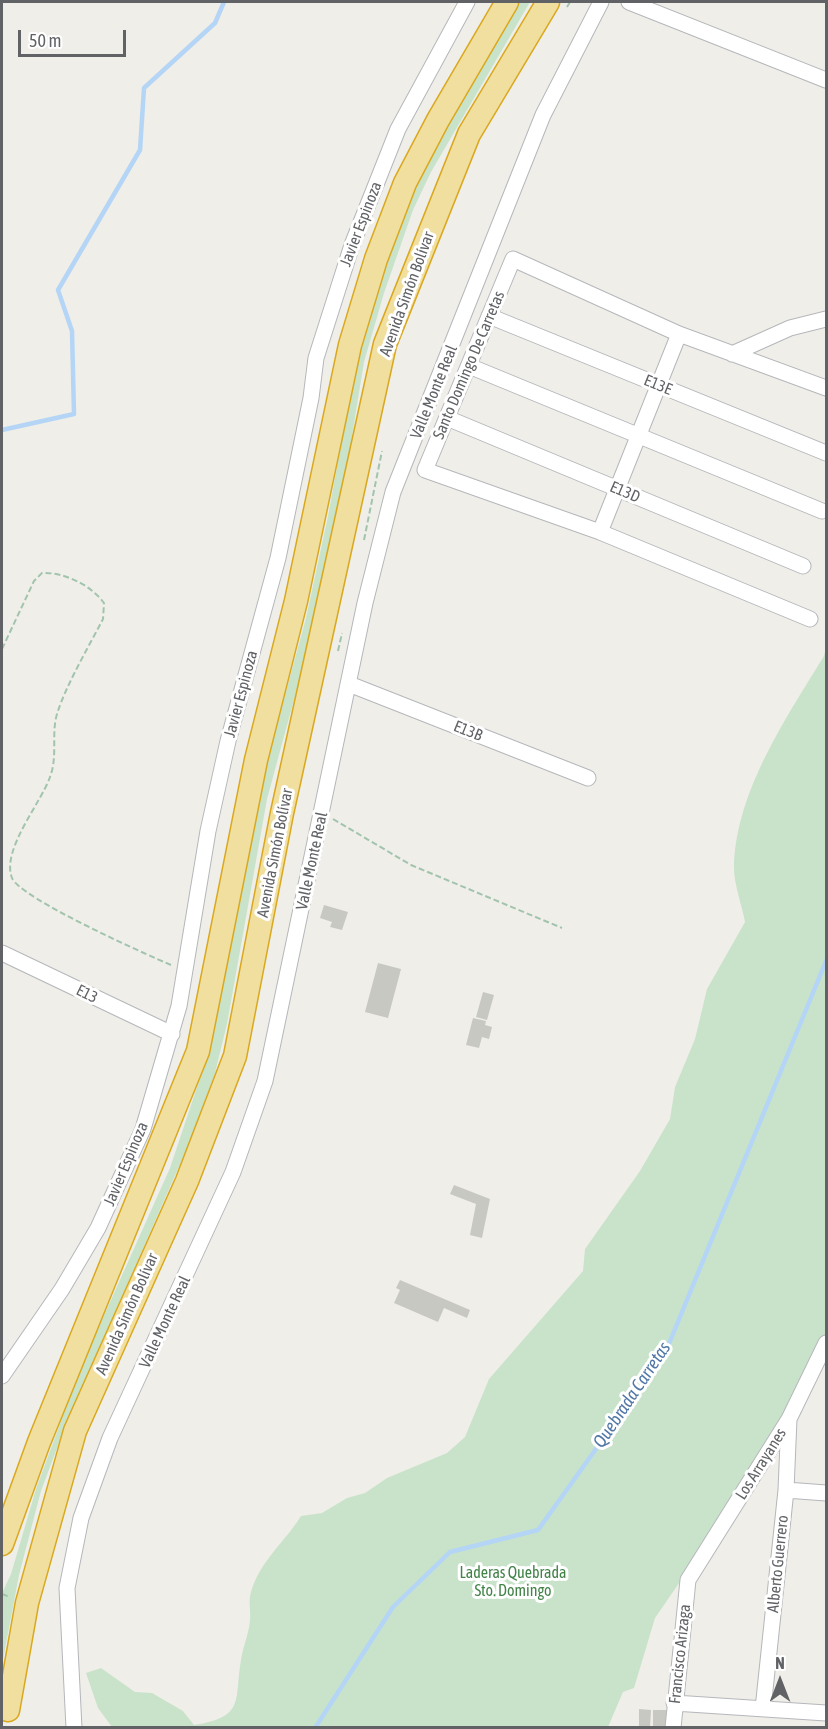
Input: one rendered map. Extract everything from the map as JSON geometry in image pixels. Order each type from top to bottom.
[{"type":"highway","name":"Avenida Simón Bolívar","points":[[2,1544],[64,1379],[198,1051],[256,760],[296,601],[350,345],[376,260],[405,183],[438,120],[507,2]]},
{"type":"highway","name":"Avenida Simón Bolívar","points":[[6,1710],[27,1603],[75,1431],[188,1180],[235,1056],[282,813],[385,344],[469,134],[548,2]]},
{"type":"street","name":"Javier Espinoza","points":[[2,1376],[62,1289],[98,1228],[143,1129],[172,1034],[208,831],[228,741],[278,558],[311,398],[316,358],[352,244],[398,129],[467,2]]},
{"type":"street","name":"Valle Monte Real","points":[[74,1728],[67,1588],[81,1518],[110,1438],[233,1172],[265,1081],[365,603],[393,492],[543,115],[601,2]]},
{"type":"street","points":[[629,2],[825,79]]},
{"type":"street","name":"Santo Domingo De Carretas","points":[[600,532],[425,470],[513,259],[679,333]]},
{"type":"street","name":"E13E","points":[[489,316],[826,453]]},
{"type":"street","points":[[732,354],[790,328],[826,319]]},
{"type":"street","points":[[810,620],[600,532],[679,333],[826,388]]},
{"type":"street","points":[[454,342],[469,365]]},
{"type":"street","points":[[445,366],[469,365],[822,511]]},
{"type":"street","name":"E13D","points":[[447,418],[803,566]]},
{"type":"street","name":"E13B","points":[[348,684],[588,778]]},
{"type":"street","name":"E13","points":[[2,953],[172,1034]]},
{"type":"street","name":"Los Arrayanes","points":[[688,1580],[789,1419],[826,1343]]},
{"type":"street","name":"Alberto Guerrero","points":[[763,1709],[786,1490],[789,1419]]},
{"type":"street","points":[[786,1490],[826,1493]]},
{"type":"street","name":"Francisco Arizaga","points":[[673,1728],[688,1580]]},
{"type":"street","points":[[674,1703],[826,1713]]},
{"type":"path","points":[[2,649],[34,581],[42,573],[61,574],[97,593],[104,603],[103,620],[56,717],[56,756],[51,776],[12,856],[12,878],[21,890],[100,934],[185,971]]},
{"type":"path","points":[[322,815],[340,821],[411,865],[562,928]]},
{"type":"green space","points":[[518,2],[530,2],[431,172],[413,210],[384,293],[364,362],[346,473],[307,652],[267,799],[227,1024],[215,1073],[191,1139],[66,1424],[41,1491],[19,1575],[2,1665],[2,1593],[11,1574],[36,1489],[81,1367],[170,1168],[211,1045],[257,798],[306,618],[328,516],[357,359],[376,288],[422,166]]},
{"type":"green space","name":"Laderas Quebrada Sto. Domingo","points":[[826,647],[826,1345],[785,1429],[655,1618],[634,1688],[623,1692],[608,1727],[112,1727],[98,1708],[86,1673],[101,1668],[135,1692],[152,1693],[183,1711],[194,1725],[211,1722],[230,1711],[237,1696],[241,1660],[249,1625],[251,1592],[255,1581],[266,1561],[301,1516],[322,1513],[347,1498],[365,1493],[387,1478],[447,1453],[465,1437],[489,1379],[583,1271],[585,1249],[640,1171],[670,1119],[675,1087],[695,1039],[707,989],[745,922],[734,875],[737,840],[743,812],[765,757],[824,656]]},
{"type":"building","points":[[324,905],[348,912],[342,930],[330,927],[332,922],[320,918]]},
{"type":"building","points":[[378,963],[401,969],[388,1018],[365,1012]]},
{"type":"building","points":[[483,992],[494,995],[487,1020],[476,1017]]},
{"type":"building","points":[[473,1018],[486,1021],[485,1025],[492,1027],[489,1039],[482,1037],[479,1048],[466,1045]]},
{"type":"building","points":[[454,1185],[490,1199],[482,1238],[470,1235],[476,1204],[450,1194]]},
{"type":"building","points":[[400,1280],[470,1310],[467,1318],[444,1308],[438,1322],[394,1303],[400,1290],[396,1288]]},
{"type":"building","points":[[639,1709],[651,1710],[650,1728],[639,1728]]},
{"type":"building","points":[[653,1710],[668,1710],[668,1728],[653,1728]]},
{"type":"waterway","points":[[2,430],[74,414],[72,331],[58,290],[140,150],[144,88],[215,23],[224,2]]},
{"type":"waterway","name":"Quebrada Carretas","points":[[315,1728],[393,1607],[450,1552],[538,1530],[666,1351],[826,961]]}]
